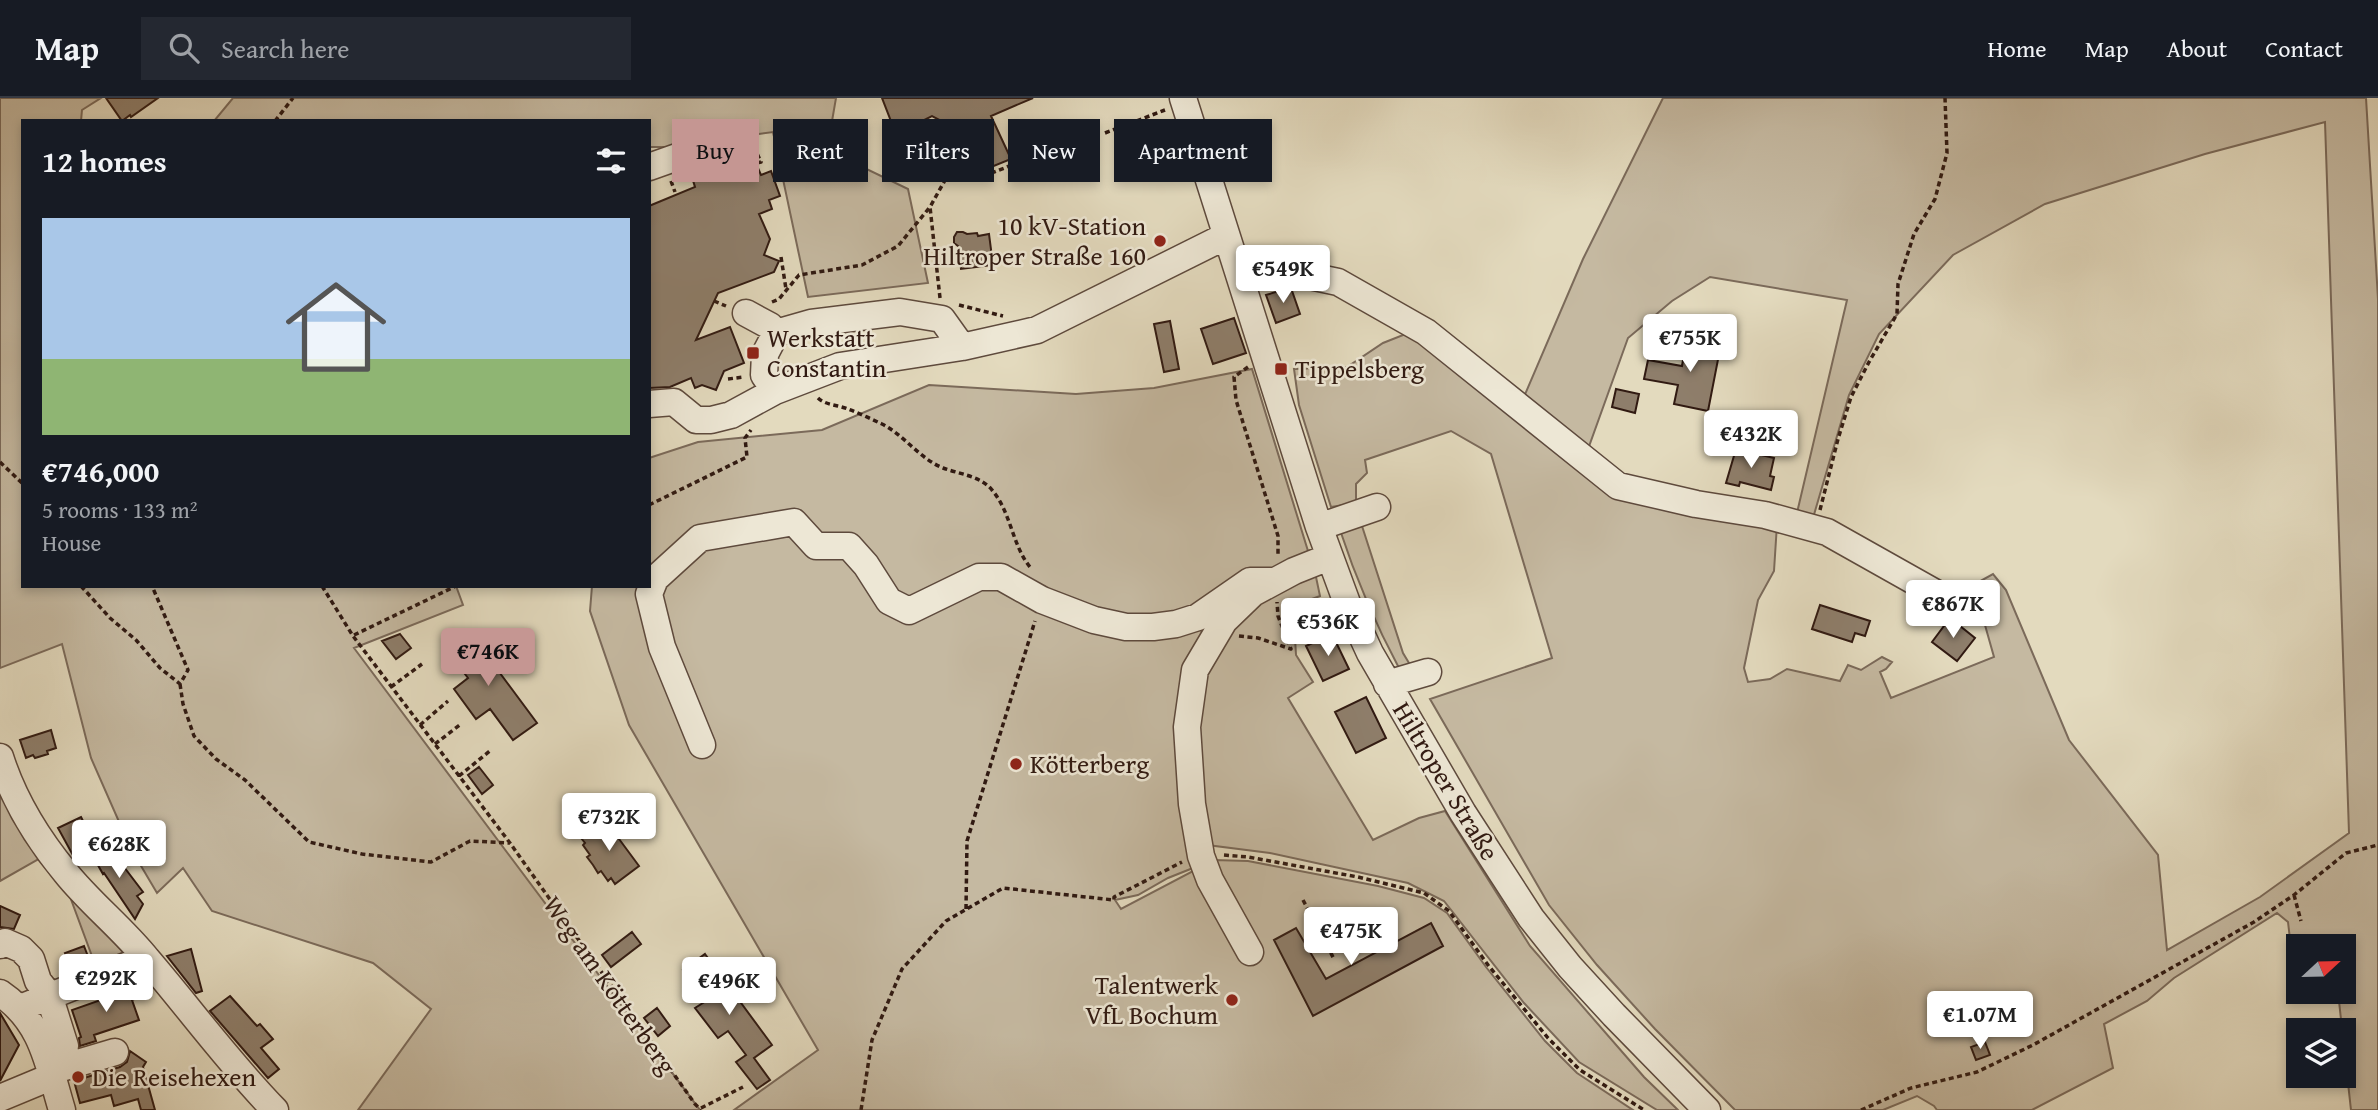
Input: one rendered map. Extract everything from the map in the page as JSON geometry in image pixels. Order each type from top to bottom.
[{"type":"street","name":"Hiltroper Straße","points":[[1184,100],[1329,557],[1370,653],[1463,813],[1531,918],[1570,967],[1707,1110]]},
{"type":"street","points":[[651,166],[672,159]]},
{"type":"street","points":[[651,404],[674,402],[696,420],[711,419],[731,415],[775,391],[840,366],[962,347],[1037,330],[1226,236]]},
{"type":"street","points":[[1240,277],[1260,271],[1286,271],[1338,282],[1426,332],[1618,486],[1696,504],[1765,515],[1827,531],[1939,595]]},
{"type":"street","points":[[775,391],[764,374],[765,354],[776,333],[811,323],[900,312],[942,318],[962,347]]},
{"type":"street","points":[[746,313],[770,326],[776,333]]},
{"type":"street","points":[[1319,527],[1377,508]]},
{"type":"street","points":[[702,745],[662,647],[649,594],[655,579],[701,538],[794,522],[816,546],[849,545],[866,565],[889,601],[909,611],[979,578],[1001,577],[1042,600],[1094,620],[1126,627],[1153,627],[1198,617],[1250,582],[1275,582]]},
{"type":"street","points":[[1250,952],[1204,865],[1192,804],[1187,727],[1195,670],[1224,621],[1252,593],[1294,571],[1329,557]]},
{"type":"street","points":[[1387,684],[1428,672]]},
{"type":"street","points":[[0,757],[14,794],[30,825],[67,875],[146,958],[204,1030],[275,1110]]},
{"type":"street","points":[[0,945],[5,942],[21,949],[31,959],[38,981],[48,995],[65,1046]]},
{"type":"street","points":[[10,1001],[48,995],[146,958]]},
{"type":"street","points":[[10,1001],[33,1024],[41,1041],[62,1110]]},
{"type":"street","points":[[0,1098],[52,1074],[115,1052]]},
{"type":"path","points":[[277,119],[293,98]]},
{"type":"path","points":[[1807,526],[1820,511],[1838,439],[1852,397],[1897,314],[1898,284],[1914,234],[1936,199],[1947,153],[1945,98]]},
{"type":"path","points":[[1105,133],[1184,100]]},
{"type":"path","points":[[779,299],[799,275],[862,265],[898,246],[930,207],[954,164],[965,158],[974,180],[1008,167]]},
{"type":"path","points":[[930,207],[940,300]]},
{"type":"path","points":[[781,257],[786,290]]},
{"type":"path","points":[[953,303],[1006,316]]},
{"type":"path","points":[[1216,635],[1258,638],[1291,649],[1278,616],[1275,582],[1278,536],[1236,400],[1234,377],[1246,368],[1267,359]]},
{"type":"path","points":[[802,381],[821,402],[846,408],[886,425],[942,468],[966,474],[991,489],[1011,526],[1024,559],[1032,569]]},
{"type":"path","points":[[651,504],[747,457],[746,438],[753,426]]},
{"type":"path","points":[[0,461],[21,482]]},
{"type":"path","points":[[83,588],[110,618],[136,640],[160,668],[180,684]]},
{"type":"path","points":[[153,588],[188,670],[180,684],[183,704],[194,736],[216,759],[245,780],[309,842],[362,854],[431,862],[470,841],[510,843]]},
{"type":"path","name":"Weg am Kötterberg","points":[[323,588],[353,636],[510,843],[701,1110]]},
{"type":"path","points":[[353,636],[452,588]]},
{"type":"path","points":[[966,909],[967,841],[1042,600]]},
{"type":"path","points":[[391,687],[422,664]]},
{"type":"path","points":[[420,725],[448,701]]},
{"type":"path","points":[[435,744],[461,724]]},
{"type":"path","points":[[459,776],[491,750]]},
{"type":"path","points":[[1861,1110],[1911,1088],[1977,1072],[2033,1045],[2254,922],[2294,895],[2346,853],[2378,845]]},
{"type":"path","points":[[2294,895],[2301,921]]},
{"type":"path","points":[[1303,900],[1334,959]]},
{"type":"path","points":[[701,1110],[743,1087]]},
{"type":"shaded area","points":[[0,98],[101,98],[82,110],[81,119],[21,119],[21,588],[457,588],[463,605],[354,648],[700,1110],[358,1110],[431,1009],[373,963],[212,911],[183,868],[157,893],[131,849],[91,758],[62,644],[0,668]]},
{"type":"shaded area","points":[[233,98],[836,98],[832,119],[773,119],[773,132],[759,134],[759,119],[672,119],[672,146],[668,147],[651,147],[651,119],[216,119]]},
{"type":"shaded area","points":[[1663,98],[2366,98],[2378,299],[2378,1110],[2351,1110],[2349,1088],[2356,1088],[2356,1018],[2341,1018],[2339,1004],[2356,1004],[2356,934],[2289,934],[2288,922],[2277,913],[2174,978],[2147,1001],[2104,1024],[2113,1068],[2032,1110],[1937,1110],[1917,1096],[1883,1110],[1735,1110],[1655,1029],[1597,965],[1549,905],[1430,699],[1552,658],[1491,454],[1451,431],[1365,460],[1367,473],[1356,484],[1356,503],[1331,507],[1299,405],[1294,369],[1347,367],[1383,343],[1418,329],[1523,399],[1583,259]],"holes":[[[2325,122],[2349,833],[2260,897],[2167,950],[2158,855],[2069,740],[2006,590],[1993,574],[1953,596],[1983,618],[1994,657],[1891,698],[1880,672],[1892,662],[1882,657],[1861,670],[1848,665],[1840,681],[1787,669],[1770,679],[1748,682],[1744,668],[1758,600],[1774,571],[1777,524],[1620,481],[1587,452],[1628,338],[1672,301],[1710,277],[1847,300],[1796,517],[1813,518],[1849,395],[1879,334],[1953,255],[2045,204],[2205,154]]]},
{"type":"shaded area","points":[[868,170],[882,176],[882,182],[893,182],[908,189],[928,283],[808,297],[784,182],[868,182]]},
{"type":"shaded area","points":[[1252,369],[1320,596],[1309,600],[1302,617],[1305,633],[1295,638],[1296,655],[1313,682],[1288,698],[1373,840],[1419,818],[1445,811],[1530,946],[1644,1077],[1678,1110],[1657,1110],[1579,1062],[1524,1003],[1444,901],[1408,883],[1270,853],[1191,843],[1193,868],[1138,895],[1115,900],[1121,909],[1214,860],[1248,861],[1378,886],[1424,898],[1447,913],[1545,1041],[1577,1073],[1633,1110],[734,1110],[818,1050],[629,725],[590,611],[592,588],[651,588],[651,457],[698,442],[822,430],[929,385],[1076,394],[1154,388]]},
{"type":"shaded area","points":[[1362,526],[1403,653],[1412,668],[1400,670],[1367,602],[1340,530]]},
{"type":"shaded area","points":[[0,772],[42,857],[0,881]]},
{"type":"shaded area","points":[[69,894],[131,954],[96,967]]},
{"type":"building","points":[[106,98],[158,98],[131,117],[130,115],[121,119]]},
{"type":"building","points":[[882,98],[1033,98],[991,116],[992,119],[938,119],[932,116],[926,119],[890,119]]},
{"type":"building","points":[[994,122],[1008,153],[1008,160],[994,166]]},
{"type":"building","points":[[759,170],[761,175],[771,171],[780,196],[769,200],[772,209],[759,214],[770,239],[764,255],[779,261],[774,272],[718,293],[696,340],[730,327],[744,363],[724,371],[716,390],[702,385],[695,388],[691,378],[670,387],[651,388],[651,205],[695,187],[693,182],[759,182]]},
{"type":"building","points":[[957,232],[977,233],[978,236],[989,234],[993,265],[961,269],[958,246],[954,243]]},
{"type":"building","points":[[1289,288],[1300,314],[1276,323],[1266,295]]},
{"type":"building","points":[[1234,318],[1246,353],[1213,364],[1201,329]]},
{"type":"building","points":[[1170,321],[1179,369],[1164,372],[1154,324]]},
{"type":"building","points":[[1687,337],[1721,344],[1708,411],[1674,404],[1678,385],[1644,379],[1648,360],[1682,366]]},
{"type":"building","points":[[1616,389],[1639,394],[1635,413],[1612,407]]},
{"type":"building","points":[[1736,449],[1774,458],[1770,476],[1774,477],[1771,490],[1740,482],[1739,486],[1726,483]]},
{"type":"building","points":[[1820,605],[1870,621],[1865,636],[1855,633],[1852,642],[1812,629]]},
{"type":"building","points":[[1950,618],[1975,638],[1957,661],[1932,642]]},
{"type":"building","points":[[468,630],[537,723],[513,740],[490,709],[476,719],[454,689],[468,678],[445,648]]},
{"type":"building","points":[[400,634],[411,648],[396,659],[382,641]]},
{"type":"building","points":[[1332,634],[1349,669],[1323,681],[1306,646]]},
{"type":"building","points":[[1366,697],[1386,738],[1356,753],[1335,712]]},
{"type":"building","points":[[51,730],[56,748],[47,751],[48,754],[26,758],[20,740]]},
{"type":"building","points":[[479,767],[493,785],[482,794],[468,775]]},
{"type":"building","points":[[81,817],[96,847],[75,859],[58,828]]},
{"type":"building","points":[[605,820],[639,866],[615,884],[611,878],[608,881],[601,871],[598,873],[587,857],[590,855],[581,838]]},
{"type":"building","points":[[104,843],[119,870],[124,867],[143,892],[137,896],[143,904],[135,919],[90,851]]},
{"type":"building","points":[[0,906],[20,915],[14,929],[0,927]]},
{"type":"building","points":[[1431,923],[1443,946],[1313,1016],[1274,940],[1296,928],[1326,979]]},
{"type":"building","points":[[632,932],[641,944],[611,967],[602,955]]},
{"type":"building","points":[[84,946],[89,959],[70,965],[65,953]]},
{"type":"building","points":[[191,949],[202,991],[196,993],[167,956]]},
{"type":"building","points":[[705,954],[772,1045],[754,1058],[770,1080],[757,1089],[736,1062],[746,1055],[728,1031],[718,1038],[695,1008],[706,1001],[683,970]]},
{"type":"building","points":[[134,984],[139,997],[132,1000],[139,1020],[94,1035],[96,1041],[80,1046],[81,1037],[72,1010],[118,994],[116,990]]},
{"type":"building","points":[[230,996],[257,1026],[260,1024],[273,1039],[261,1048],[279,1069],[268,1078],[210,1011]]},
{"type":"building","points":[[657,1008],[670,1026],[658,1036],[644,1018]]},
{"type":"building","points":[[0,1013],[19,1045],[0,1081]]},
{"type":"building","points":[[1985,1042],[1990,1055],[1976,1060],[1971,1047]]},
{"type":"building","points":[[130,1051],[146,1062],[143,1067],[155,1110],[141,1110],[138,1099],[114,1106],[111,1095],[80,1103],[74,1081],[120,1067],[127,1062]]},
{"type":"place","name":"10 kV-Station Hiltroper Straße 160","points":[[1160,241]]},
{"type":"place","name":"Werkstatt Constantin","points":[[753,353]]},
{"type":"place","name":"Tippelsberg","points":[[1281,369]]},
{"type":"place","name":"Kötterberg","points":[[1016,764]]},
{"type":"place","name":"Talentwerk VfL Bochum","points":[[1232,1000]]},
{"type":"place","name":"Die Reisehexen","points":[[78,1077]]}]
